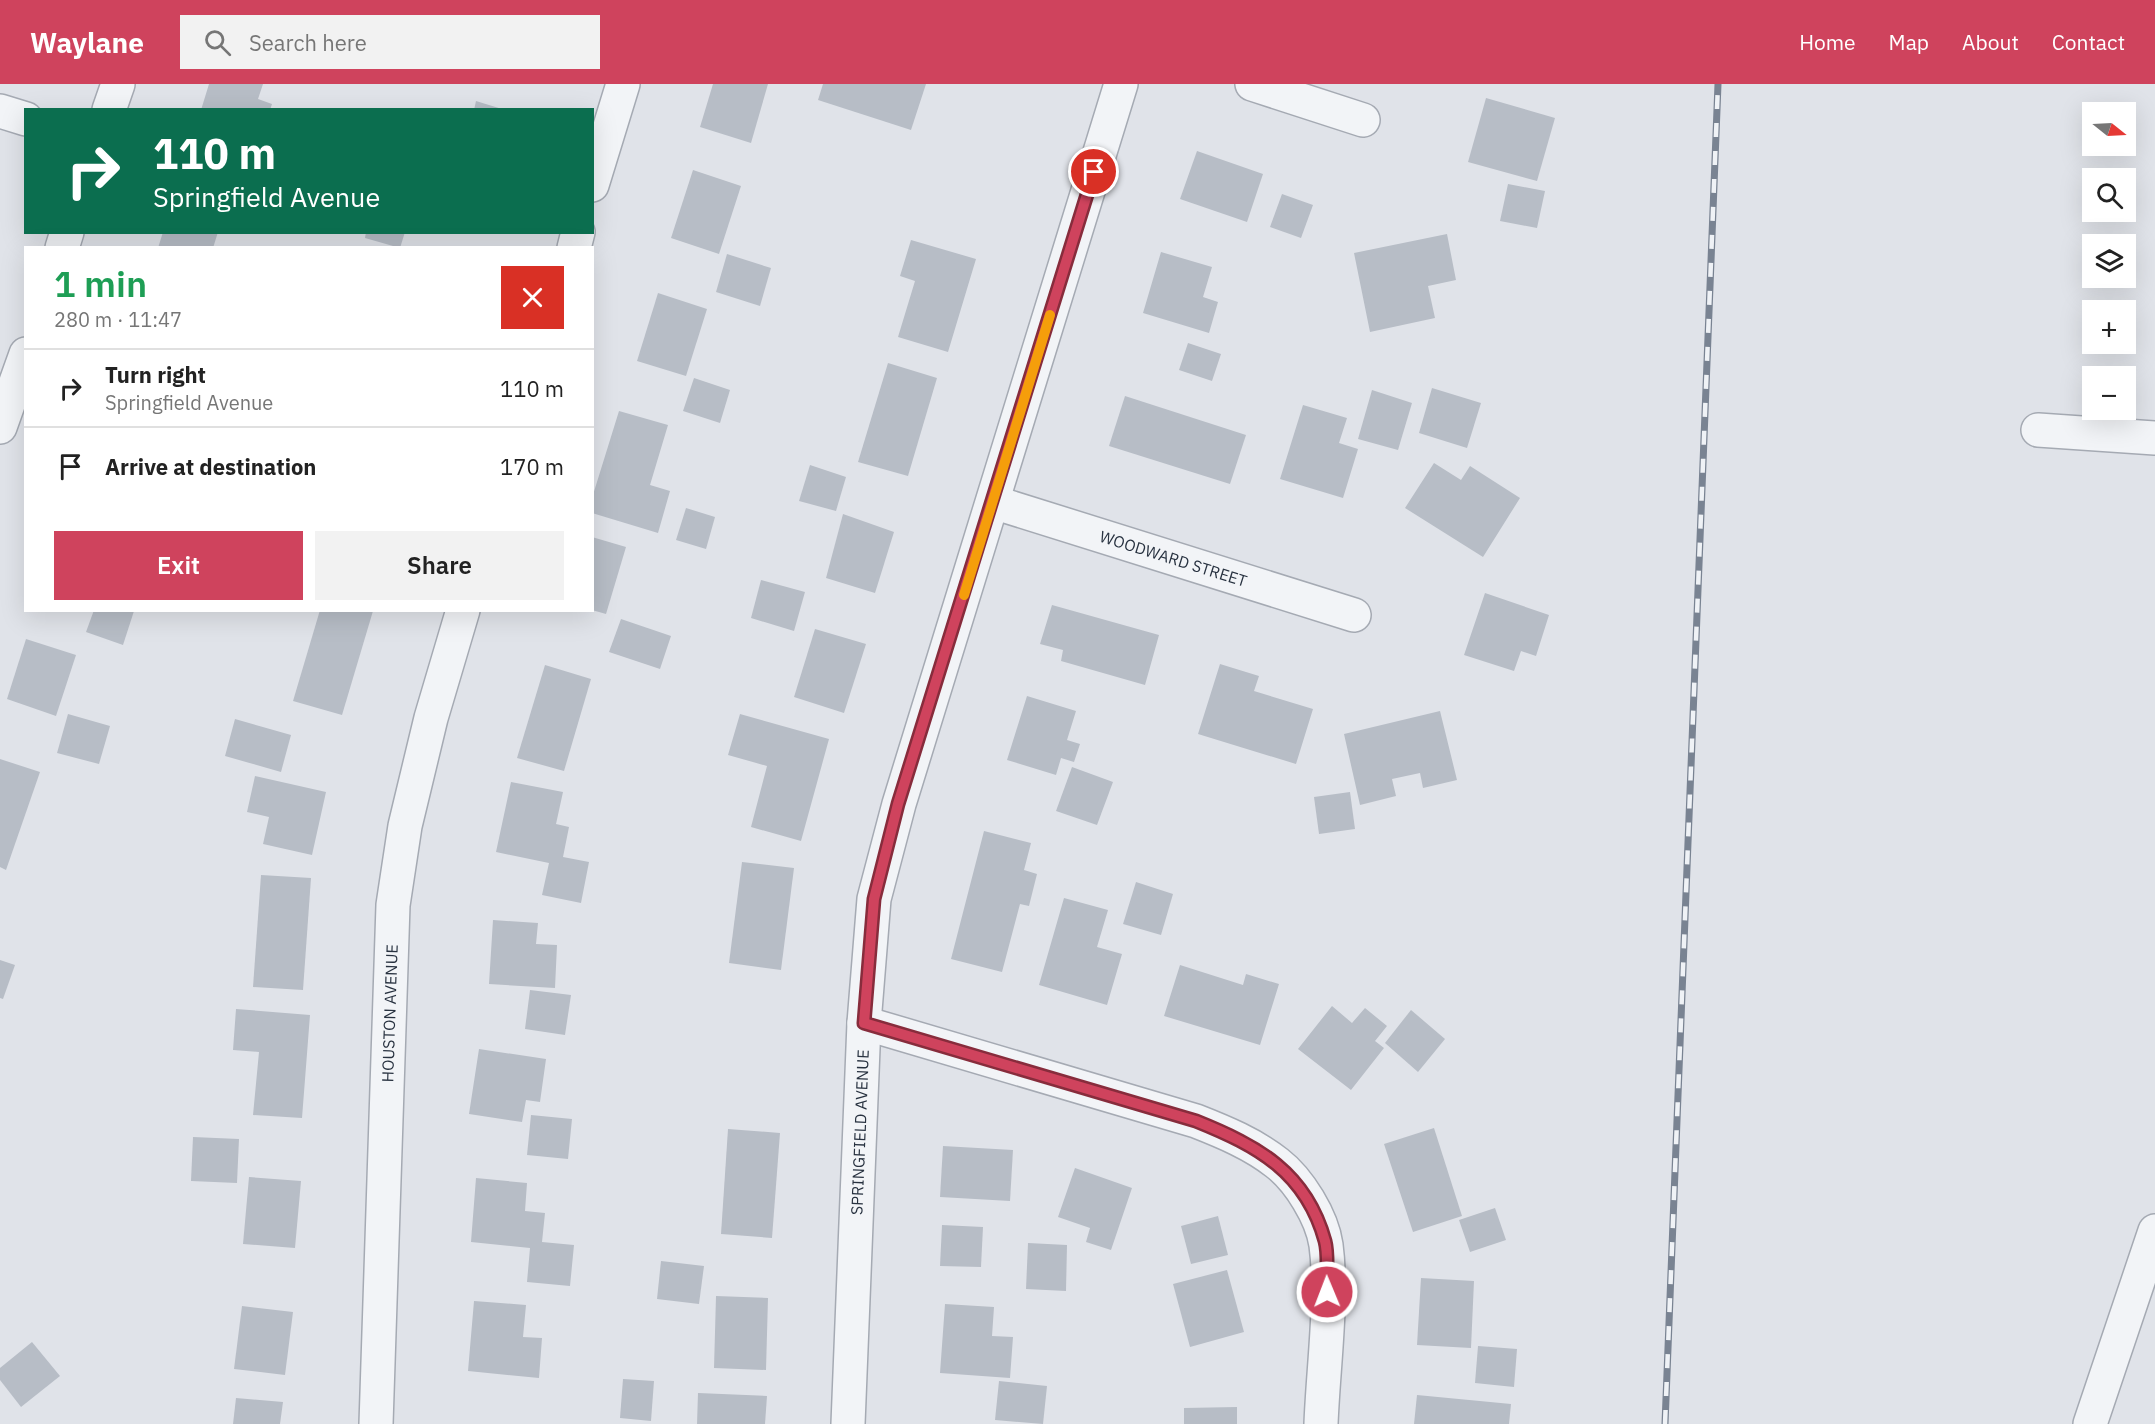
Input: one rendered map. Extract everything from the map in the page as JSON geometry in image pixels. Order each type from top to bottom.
[{"type":"street","points":[[110,108],[118,84]]},
{"type":"street","points":[[594,178],[623,84]]},
{"type":"street","name":"SPRINGFIELD AVENUE","points":[[848,1424],[864,1023],[874,899],[898,804],[1121,84]]},
{"type":"street","points":[[1252,84],[1363,120]]},
{"type":"street","points":[[0,111],[24,118]]},
{"type":"street","points":[[0,427],[24,360]]},
{"type":"street","points":[[2038,430],[2155,438]]},
{"type":"street","name":"WOODWARD STREET","points":[[993,502],[1354,615]]},
{"type":"street","name":"HOUSTON AVENUE","points":[[376,1424],[393,905],[407,815],[430,718],[462,612]]},
{"type":"street","points":[[864,1023],[1196,1121],[1235,1137],[1278,1163],[1308,1196],[1326,1243],[1327,1292],[1321,1424]]},
{"type":"street","points":[[2090,1424],[2155,1231]]},
{"type":"building","points":[[209,84],[263,84],[258,99],[272,104],[271,108],[202,108]]},
{"type":"building","points":[[713,84],[768,84],[751,143],[700,127]]},
{"type":"building","points":[[823,84],[926,84],[911,130],[818,100]]},
{"type":"building","points":[[1486,98],[1555,118],[1537,181],[1468,162]]},
{"type":"building","points":[[476,101],[499,108],[474,108]]},
{"type":"building","points":[[1197,151],[1263,174],[1247,222],[1180,199]]},
{"type":"building","points":[[693,170],[741,186],[719,254],[671,238]]},
{"type":"building","points":[[1508,184],[1545,191],[1537,228],[1500,221]]},
{"type":"building","points":[[1282,194],[1313,205],[1301,238],[1270,227]]},
{"type":"building","points":[[162,234],[217,234],[214,246],[159,246]]},
{"type":"building","points":[[366,234],[404,234],[401,246],[365,238]]},
{"type":"building","points":[[1447,234],[1456,280],[1428,286],[1435,318],[1370,332],[1354,253]]},
{"type":"building","points":[[911,240],[976,259],[948,352],[898,337],[915,281],[900,276]]},
{"type":"building","points":[[1161,252],[1212,267],[1203,297],[1218,302],[1209,333],[1143,313]]},
{"type":"building","points":[[727,254],[771,268],[760,306],[716,292]]},
{"type":"building","points":[[658,293],[707,309],[686,376],[637,361]]},
{"type":"building","points":[[1188,343],[1221,354],[1212,381],[1179,370]]},
{"type":"building","points":[[888,363],[937,378],[908,476],[858,462]]},
{"type":"building","points":[[694,378],[730,390],[720,423],[683,411]]},
{"type":"building","points":[[1432,388],[1481,403],[1467,448],[1419,433]]},
{"type":"building","points":[[1372,390],[1412,403],[1398,450],[1358,439]]},
{"type":"building","points":[[1125,396],[1246,435],[1230,484],[1109,446]]},
{"type":"building","points":[[1303,405],[1347,418],[1339,443],[1358,449],[1343,498],[1280,479]]},
{"type":"building","points":[[619,411],[668,425],[650,485],[670,491],[658,533],[594,514],[594,492]]},
{"type":"building","points":[[1434,463],[1461,480],[1470,466],[1520,498],[1483,557],[1405,508]]},
{"type":"building","points":[[810,465],[846,477],[836,511],[799,501]]},
{"type":"building","points":[[686,508],[715,517],[706,549],[676,540]]},
{"type":"building","points":[[843,514],[894,532],[875,593],[826,578]]},
{"type":"building","points":[[594,538],[626,547],[606,614],[594,611]]},
{"type":"building","points":[[761,580],[805,592],[794,631],[751,618]]},
{"type":"building","points":[[1485,593],[1549,615],[1536,656],[1521,651],[1514,671],[1464,655]]},
{"type":"building","points":[[1052,605],[1159,635],[1145,685],[1061,661],[1063,650],[1040,644]]},
{"type":"building","points":[[93,612],[134,612],[123,645],[86,632]]},
{"type":"building","points":[[319,612],[373,612],[342,715],[293,701]]},
{"type":"building","points":[[621,619],[671,636],[660,669],[609,652]]},
{"type":"building","points":[[815,629],[866,644],[844,713],[794,697]]},
{"type":"building","points":[[26,639],[76,655],[56,716],[7,699]]},
{"type":"building","points":[[1220,664],[1259,676],[1254,691],[1313,709],[1296,764],[1198,734]]},
{"type":"building","points":[[545,665],[591,679],[564,771],[517,758]]},
{"type":"building","points":[[1027,696],[1076,711],[1067,740],[1080,744],[1074,762],[1061,758],[1056,775],[1007,760]]},
{"type":"building","points":[[1440,711],[1457,780],[1423,788],[1420,773],[1392,779],[1396,796],[1360,805],[1344,734]]},
{"type":"building","points":[[68,714],[110,726],[99,764],[57,753]]},
{"type":"building","points":[[740,714],[829,739],[801,841],[751,827],[767,766],[728,755]]},
{"type":"building","points":[[235,719],[291,735],[281,772],[225,756]]},
{"type":"building","points":[[0,759],[40,772],[6,870],[0,867]]},
{"type":"building","points":[[1072,767],[1113,782],[1097,825],[1056,811]]},
{"type":"building","points":[[255,776],[326,792],[312,855],[263,844],[269,817],[247,812]]},
{"type":"building","points":[[511,782],[563,792],[556,824],[569,827],[563,857],[589,862],[581,903],[542,895],[549,863],[496,852]]},
{"type":"building","points":[[1350,792],[1355,829],[1319,834],[1314,797]]},
{"type":"building","points":[[984,831],[1031,843],[1024,870],[1037,874],[1029,906],[1020,904],[1002,972],[951,959]]},
{"type":"building","points":[[742,862],[794,868],[781,970],[729,963]]},
{"type":"building","points":[[261,875],[311,878],[303,990],[253,987]]},
{"type":"building","points":[[1136,882],[1173,894],[1161,935],[1123,924]]},
{"type":"building","points":[[1064,898],[1108,910],[1097,947],[1122,954],[1107,1005],[1039,985]]},
{"type":"building","points":[[493,920],[538,923],[536,944],[557,945],[555,988],[489,984]]},
{"type":"building","points":[[0,960],[15,965],[3,999],[0,998]]},
{"type":"building","points":[[1180,965],[1243,985],[1246,974],[1279,984],[1260,1045],[1164,1016]]},
{"type":"building","points":[[530,990],[571,995],[565,1035],[525,1029]]},
{"type":"building","points":[[1332,1006],[1352,1023],[1365,1008],[1387,1026],[1375,1041],[1384,1048],[1351,1090],[1298,1049]]},
{"type":"building","points":[[236,1009],[310,1015],[302,1118],[253,1115],[259,1052],[233,1050]]},
{"type":"building","points":[[1411,1010],[1445,1039],[1418,1072],[1385,1043]]},
{"type":"building","points":[[479,1049],[546,1059],[540,1102],[526,1100],[522,1122],[469,1114]]},
{"type":"building","points":[[531,1115],[572,1119],[568,1159],[527,1155]]},
{"type":"building","points":[[1434,1128],[1462,1216],[1413,1232],[1384,1144]]},
{"type":"building","points":[[728,1129],[780,1133],[772,1238],[721,1234]]},
{"type":"building","points":[[193,1137],[239,1139],[237,1183],[191,1181]]},
{"type":"building","points":[[943,1146],[1013,1150],[1010,1201],[940,1197]]},
{"type":"building","points":[[1075,1168],[1132,1188],[1111,1250],[1086,1242],[1090,1228],[1058,1217]]},
{"type":"building","points":[[249,1177],[301,1181],[295,1248],[243,1244]]},
{"type":"building","points":[[476,1178],[527,1183],[525,1211],[545,1213],[542,1242],[574,1245],[570,1286],[527,1282],[530,1248],[471,1242]]},
{"type":"building","points":[[1495,1208],[1506,1240],[1470,1252],[1459,1220]]},
{"type":"building","points":[[1218,1216],[1228,1255],[1191,1264],[1181,1226]]},
{"type":"building","points":[[942,1225],[983,1227],[981,1267],[940,1266]]},
{"type":"building","points":[[1028,1243],[1067,1245],[1066,1291],[1026,1289]]},
{"type":"building","points":[[661,1261],[704,1266],[699,1304],[657,1299]]},
{"type":"building","points":[[1227,1270],[1244,1332],[1190,1347],[1173,1284]]},
{"type":"building","points":[[1421,1278],[1474,1281],[1471,1348],[1417,1345]]},
{"type":"building","points":[[716,1296],[768,1298],[766,1370],[714,1368]]},
{"type":"building","points":[[474,1301],[526,1305],[523,1337],[542,1338],[539,1378],[468,1371]]},
{"type":"building","points":[[945,1304],[994,1307],[992,1336],[1013,1337],[1010,1378],[940,1373]]},
{"type":"building","points":[[242,1306],[293,1312],[285,1375],[234,1369]]},
{"type":"building","points":[[32,1342],[60,1376],[21,1407],[0,1380],[0,1368]]},
{"type":"building","points":[[1478,1346],[1517,1349],[1514,1387],[1475,1383]]},
{"type":"building","points":[[623,1379],[654,1381],[651,1421],[620,1418]]},
{"type":"building","points":[[999,1381],[1047,1386],[1043,1424],[995,1420]]},
{"type":"building","points":[[698,1393],[767,1396],[765,1424],[697,1424]]},
{"type":"building","points":[[1417,1395],[1511,1404],[1509,1424],[1414,1424]]},
{"type":"building","points":[[236,1398],[283,1402],[280,1424],[233,1424]]},
{"type":"building","points":[[1237,1407],[1237,1424],[1184,1424],[1184,1408]]},
{"type":"railway","points":[[1665,1424],[1718,84]]},
{"type":"slow traffic","points":[[964,595],[1050,315]]},
{"type":"route","points":[[1094,172],[898,804],[874,899],[864,1023],[1196,1121],[1235,1137],[1278,1163],[1308,1196],[1326,1243],[1327,1292]]}]
